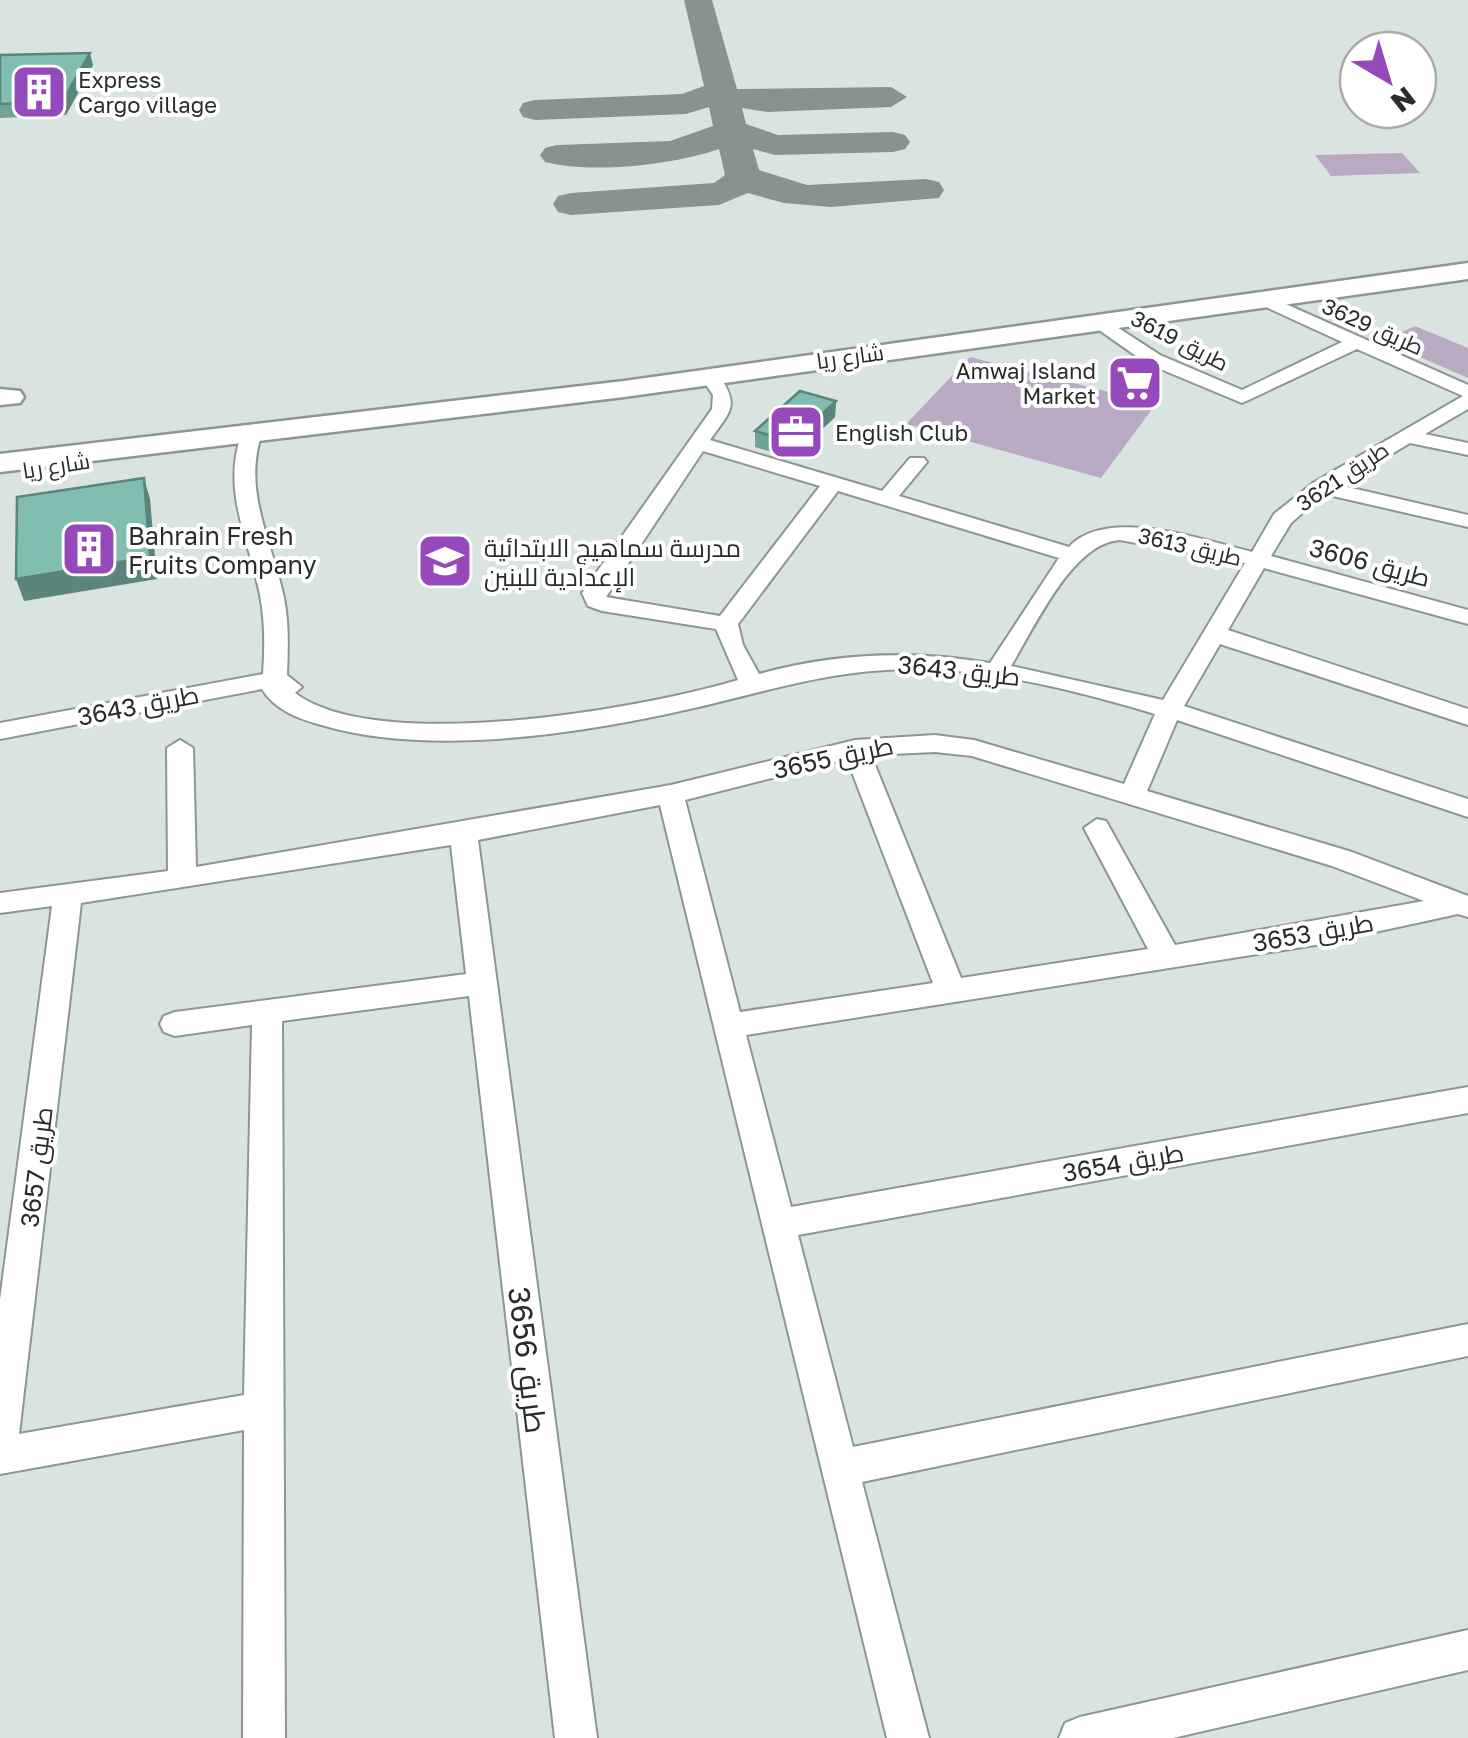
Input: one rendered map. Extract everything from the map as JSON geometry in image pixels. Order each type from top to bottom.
[{"type":"main road","name":"شارع ريا","points":[[0,463],[710,376],[1094,320],[1468,272]]},
{"type":"main road","name":"شارع ريا","points":[[0,474],[241,434]]},
{"type":"main road","points":[[0,489],[73,462]]},
{"type":"street","name":"طريق 3629","points":[[1261,298],[1468,392]]},
{"type":"street","name":"طريق 3619","points":[[1094,320],[1152,359],[1242,397],[1354,343]]},
{"type":"street","points":[[710,376],[722,395],[722,409],[593,593],[596,601],[726,624]]},
{"type":"street","name":"طريق 3621","points":[[1132,796],[1168,712],[1282,518],[1320,487],[1468,401]]},
{"type":"street","points":[[241,434],[227,465],[243,486],[272,597],[274,670]]},
{"type":"street","points":[[1403,436],[1468,449]]},
{"type":"street","points":[[699,444],[1073,555]]},
{"type":"street","points":[[886,499],[917,462]]},
{"type":"street","points":[[726,624],[833,483]]},
{"type":"street","points":[[1320,487],[1468,522]]},
{"type":"street","name":"طريق 3613","points":[[996,670],[1073,555],[1098,533],[1115,530],[1257,561]]},
{"type":"street","name":"طريق 3606","points":[[1257,561],[1468,617]]},
{"type":"street","points":[[726,624],[731,645],[753,685]]},
{"type":"street","points":[[1215,634],[1468,717]]},
{"type":"street","name":"طريق 3643","points":[[274,670],[274,690],[282,700],[323,720],[392,731],[577,721],[643,712],[813,668],[866,661],[996,670],[1168,712],[1468,808]]},
{"type":"street","name":"طريق 3643","points":[[0,720],[274,670]]},
{"type":"street","name":"طريق 3643","points":[[0,731],[274,670]]},
{"type":"street","name":"طريق 3655","points":[[0,903],[182,878],[670,794],[855,748],[945,742],[1342,859],[1463,906]]},
{"type":"street","points":[[180,748],[182,878]]},
{"type":"street","points":[[855,748],[952,990]]},
{"type":"street","points":[[670,794],[908,1738]]},
{"type":"street","points":[[1097,828],[1166,956]]},
{"type":"street","name":"طريق 3656","points":[[463,831],[576,1738]]},
{"type":"street","name":"طريق 3657","points":[[0,1440],[68,895]]},
{"type":"street","name":"طريق 3653","points":[[728,1026],[1315,934],[1463,906]]},
{"type":"street","points":[[174,1024],[484,982]]},
{"type":"street","points":[[264,1738],[262,1409],[267,1010]]},
{"type":"street","name":"طريق 3654","points":[[778,1224],[1468,1100]]},
{"type":"street","points":[[840,1468],[1468,1340]]},
{"type":"street","points":[[0,1456],[262,1409]]},
{"type":"street","points":[[1080,1738],[1178,1729],[1468,1650]]},
{"type":"shaded area","points":[[1402,153],[1420,173],[1331,176],[1315,155]]},
{"type":"shaded area","points":[[1415,326],[1468,348],[1468,378],[1383,341]]},
{"type":"shaded area","points":[[970,357],[1156,404],[1101,478],[906,424]]},
{"type":"building","name":"Express Cargo village","points":[[90,53],[62,102],[0,104],[0,55]]},
{"type":"building","points":[[800,391],[836,401],[792,442],[755,431]]},
{"type":"building","name":"Bahrain Fresh Fruits Company","points":[[144,478],[150,557],[16,579],[17,497]]},
{"type":"taxiway","points":[[698,0],[721,91]]},
{"type":"taxiway","points":[[535,110],[686,104],[721,91]]},
{"type":"taxiway","points":[[721,91],[731,130]]},
{"type":"taxiway","points":[[742,98],[767,102],[891,97]]},
{"type":"taxiway","points":[[557,155],[670,151],[713,140],[731,130]]},
{"type":"taxiway","points":[[731,130],[775,145],[893,142]]},
{"type":"taxiway","points":[[731,130],[743,176]]},
{"type":"taxiway","points":[[571,204],[719,194],[732,189],[743,176]]},
{"type":"taxiway","points":[[743,176],[762,186],[807,195],[926,190]]},
{"type":"place","name":"Express Cargo village","points":[[39,92]]},
{"type":"place","name":"Amwaj Island Market","points":[[1135,383]]},
{"type":"place","name":"English Club","points":[[796,432]]},
{"type":"place","name":"Bahrain Fresh Fruits Company","points":[[89,549]]},
{"type":"place","name":"مدرسة سماهيج الابتدائية الإعدادية للبنين","points":[[445,561]]}]
